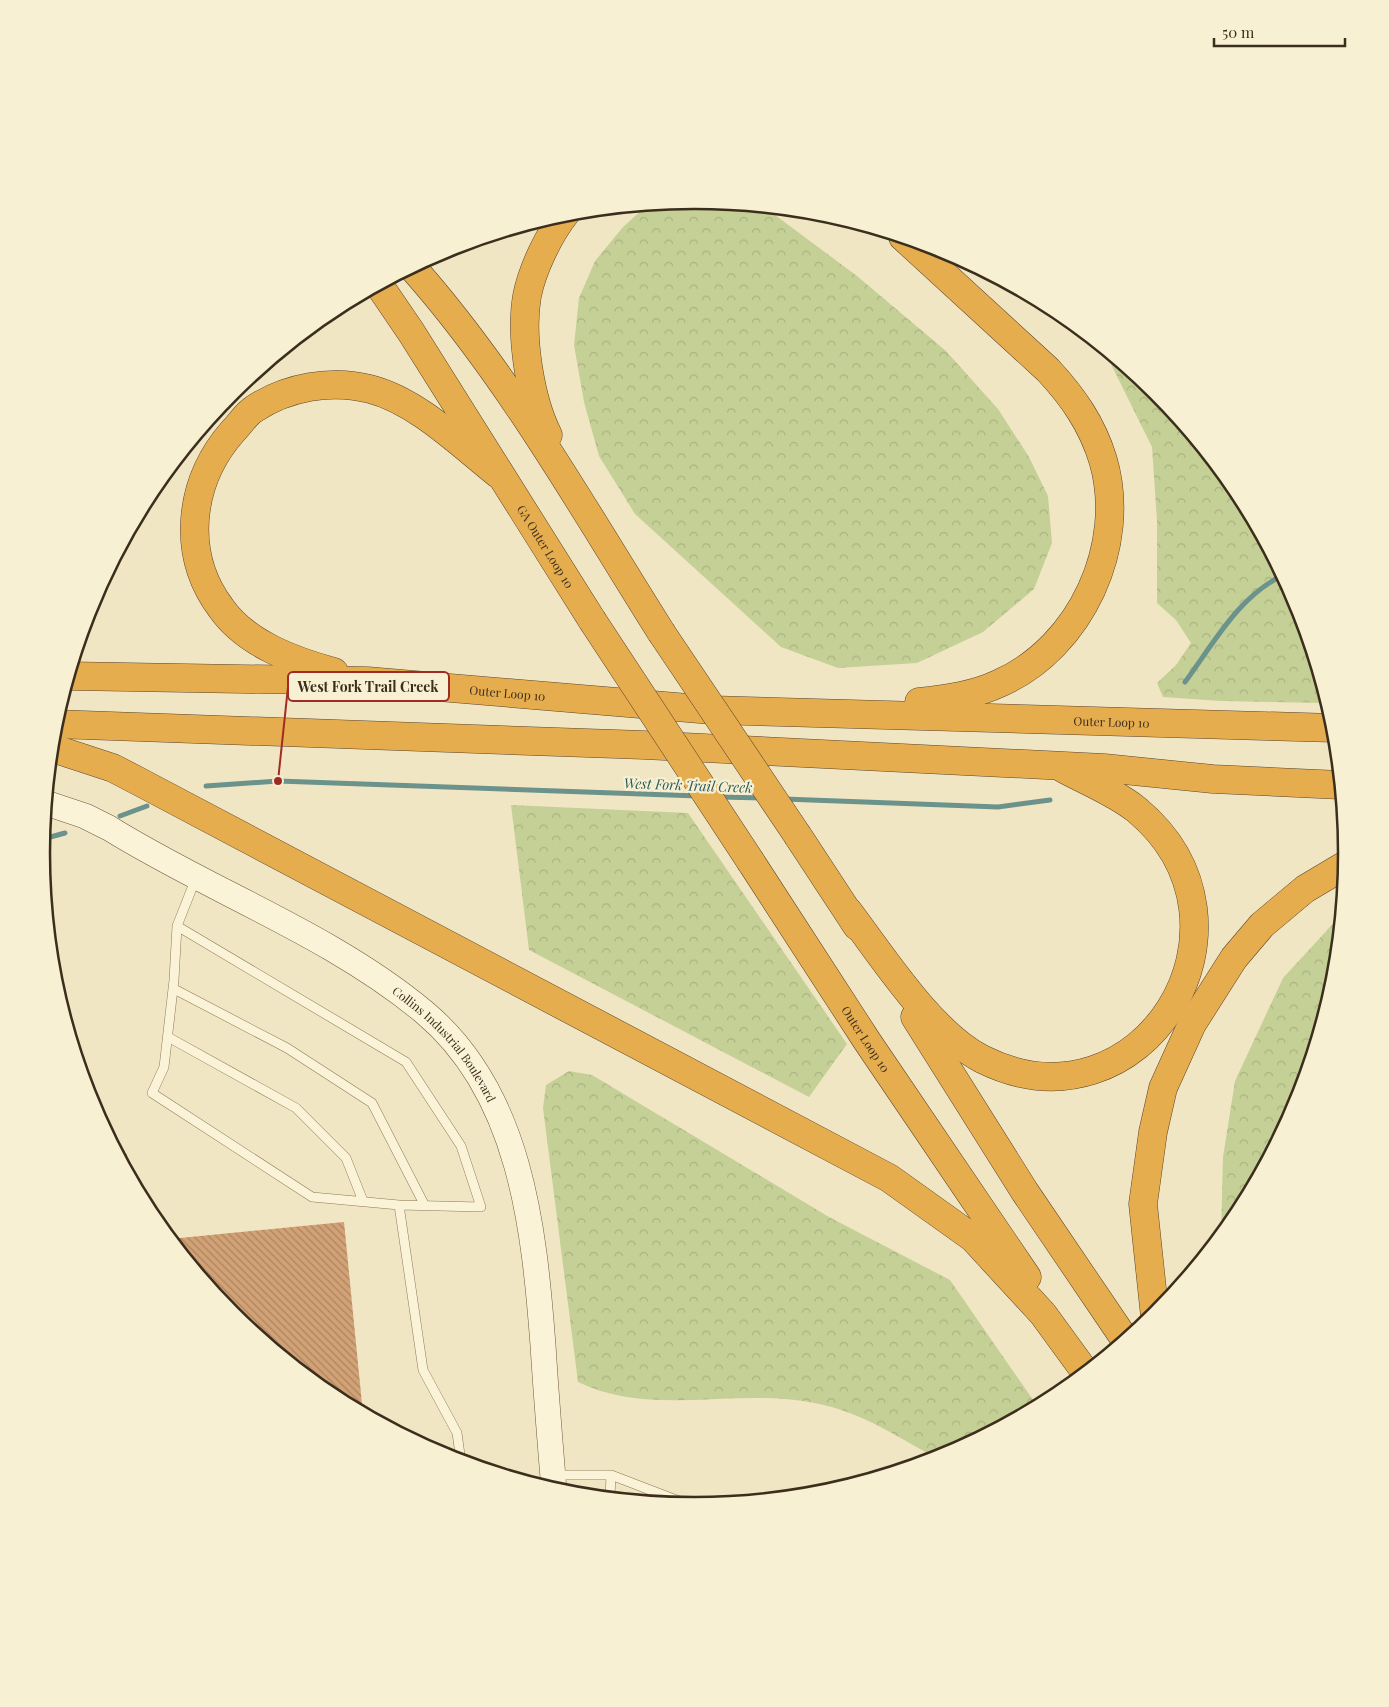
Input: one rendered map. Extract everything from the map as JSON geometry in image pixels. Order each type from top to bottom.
[{"type":"highway","points":[[560,223],[541,257],[528,294],[524,318],[526,343],[534,392],[543,425],[589,519]]},
{"type":"highway","points":[[826,712],[973,694],[1015,675],[1048,650],[1082,608],[1094,588],[1107,542],[1109,514],[1105,470],[1092,430],[1080,408],[1048,370],[915,248]]},
{"type":"highway","points":[[416,272],[458,322],[505,387],[661,632],[848,911],[1025,1192],[1122,1335]]},
{"type":"highway","name":"GA Outer Loop 10","points":[[382,290],[411,332],[498,474],[592,620]]},
{"type":"highway","points":[[367,681],[306,664],[268,647],[243,631],[221,609],[203,575],[194,537],[197,502],[206,471],[222,444],[252,410],[280,395],[324,384],[370,389],[410,405],[498,474]]},
{"type":"highway","name":"Outer Loop 10","points":[[592,620],[1084,1367]]},
{"type":"highway","points":[[75,676],[367,681]]},
{"type":"highway","name":"Outer Loop 10","points":[[367,681],[712,710],[1327,728]]},
{"type":"highway","points":[[63,724],[644,746],[1056,765],[1213,779],[1335,785]]},
{"type":"highway","points":[[59,750],[121,772],[888,1178],[974,1238],[1043,1314],[1084,1367]]},
{"type":"highway","points":[[848,911],[932,1020],[956,1041],[982,1058],[1013,1070],[1040,1076],[1065,1076],[1093,1069],[1114,1061],[1136,1047],[1155,1030],[1173,1006],[1184,985],[1190,966],[1194,946],[1195,921],[1187,882],[1176,859],[1162,838],[1136,810],[1056,765]]},
{"type":"highway","points":[[1154,1305],[1143,1204],[1153,1132],[1163,1088],[1192,1024],[1234,958],[1262,925],[1305,889],[1339,869]]},
{"type":"street","name":"Collins Industrial Boulevard","points":[[52,805],[86,816],[314,940],[402,996],[443,1029],[476,1069],[500,1116],[516,1166],[529,1217],[537,1269],[553,1482]]},
{"type":"lane","points":[[176,926],[406,1062],[461,1146],[481,1207],[399,1206],[312,1197],[152,1093],[164,1067],[174,989],[176,926],[196,877]]},
{"type":"lane","points":[[174,989],[287,1048],[372,1103],[425,1206]]},
{"type":"lane","points":[[168,1037],[296,1108],[346,1158],[363,1201]]},
{"type":"lane","points":[[399,1206],[423,1370],[457,1433],[460,1454]]},
{"type":"lane","points":[[555,1483],[611,1475],[670,1497]]},
{"type":"lane","points":[[610,1492],[611,1475]]},
{"type":"green space","points":[[652,210],[737,210],[775,215],[857,276],[946,351],[998,409],[1029,457],[1048,496],[1052,543],[1034,589],[983,632],[917,663],[838,668],[781,647],[635,514],[599,456],[584,402],[574,345],[579,298],[595,261],[623,227],[640,211]]},
{"type":"green space","points":[[1109,361],[1150,398],[1179,429],[1206,461],[1253,531],[1273,568],[1290,607],[1305,646],[1321,703],[1221,701],[1163,697],[1157,683],[1176,665],[1191,643],[1176,620],[1157,603],[1157,521],[1152,447]]},
{"type":"green space","points":[[511,805],[688,813],[847,1044],[809,1097],[529,950]]},
{"type":"green space","points":[[1335,922],[1327,979],[1305,1061],[1273,1139],[1253,1176],[1221,1224],[1223,1157],[1235,1081],[1283,978]]},
{"type":"green space","points":[[569,1071],[592,1075],[829,1217],[950,1280],[1034,1401],[980,1432],[929,1454],[873,1423],[823,1405],[775,1398],[660,1400],[632,1398],[605,1392],[578,1382],[543,1108],[546,1085]]},
{"type":"building","points":[[344,1222],[362,1406],[302,1365],[270,1338],[210,1278],[178,1238]]},
{"type":"waterway","name":"West Fork Trail Creek","points":[[1185,682],[1240,608],[1267,584],[1277,578]]},
{"type":"waterway","name":"West Fork Trail Creek","points":[[206,786],[278,781],[698,796]]},
{"type":"waterway","name":"West Fork Trail Creek","points":[[719,797],[763,798]]},
{"type":"waterway","name":"West Fork Trail Creek","points":[[784,799],[998,807],[1050,800]]},
{"type":"waterway","name":"West Fork Trail Creek","points":[[120,816],[147,806]]},
{"type":"waterway","name":"West Fork Trail Creek","points":[[50,837],[65,833]]},
{"type":"place","name":"West Fork Trail Creek","points":[[278,781]]}]
